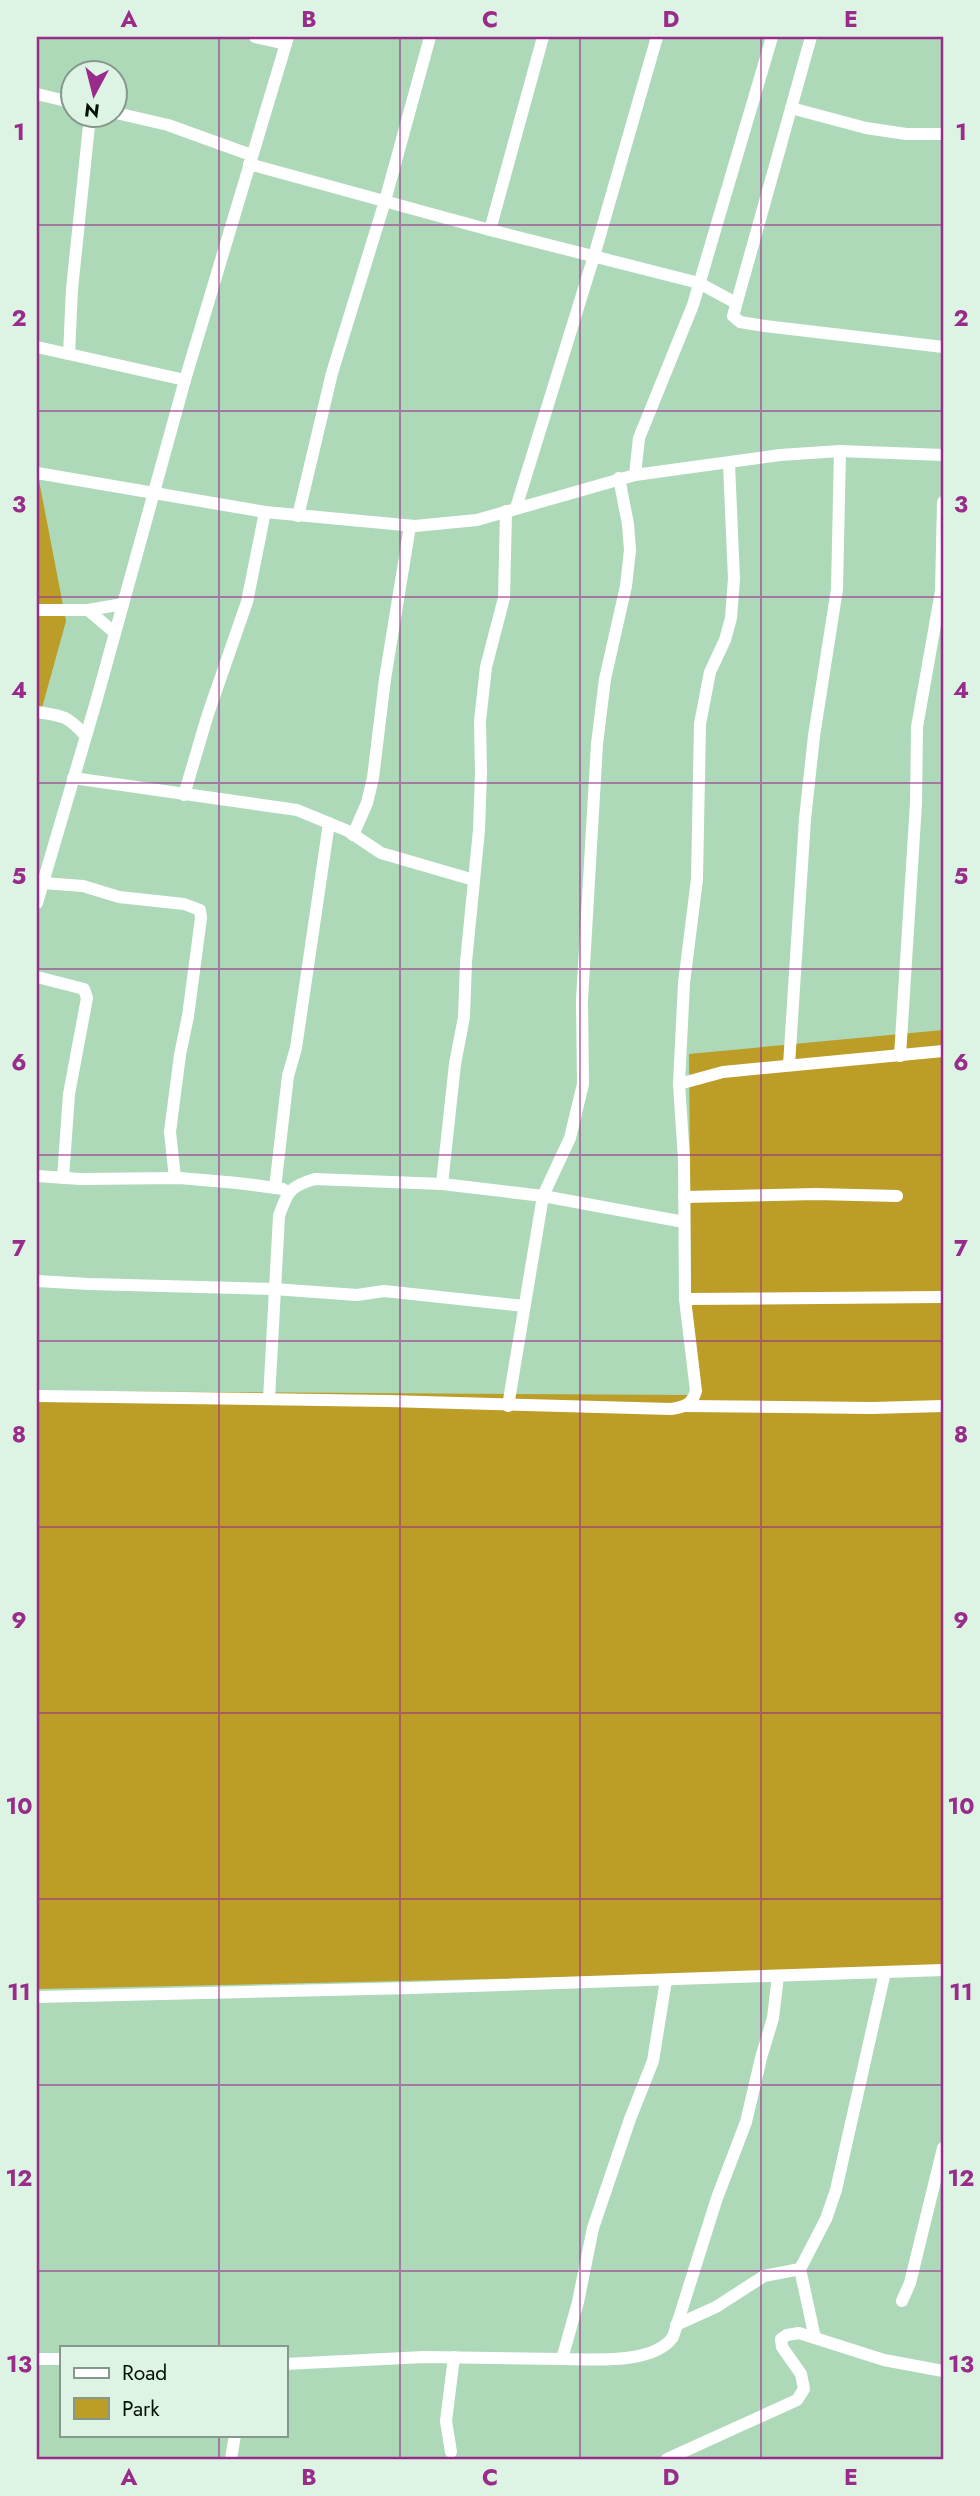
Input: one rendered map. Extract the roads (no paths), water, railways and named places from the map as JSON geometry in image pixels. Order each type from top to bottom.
[{"type":"street","points":[[37,903],[185,380],[287,40],[255,37]]},
{"type":"street","points":[[299,516],[332,373],[385,201],[430,37]]},
{"type":"street","points":[[490,230],[543,37]]},
{"type":"street","points":[[442,1184],[455,1064],[464,1017],[481,773],[480,721],[486,667],[504,598],[511,509],[594,256],[657,37]]},
{"type":"street","points":[[635,475],[639,438],[693,305],[772,37]]},
{"type":"street","points":[[811,37],[733,316],[740,322],[943,347]]},
{"type":"street","points":[[37,94],[60,100]]},
{"type":"street","points":[[791,108],[866,128],[906,134],[943,134]]},
{"type":"street","points":[[130,116],[168,125],[250,159],[385,201],[699,283],[736,303]]},
{"type":"street","points":[[69,354],[72,289],[89,130]]},
{"type":"street","points":[[37,347],[185,380]]},
{"type":"street","points":[[37,473],[265,512],[410,526],[477,520],[619,478],[780,455],[840,451],[943,455]]},
{"type":"street","points":[[789,1065],[811,764],[838,589],[840,451]]},
{"type":"street","points":[[685,1406],[693,1399],[696,1391],[685,1299],[684,1159],[679,1084],[684,984],[697,879],[700,724],[710,672],[732,618],[734,579],[729,464]]},
{"type":"street","points":[[508,1406],[543,1196],[570,1138],[583,1084],[582,987],[597,744],[605,679],[626,586],[630,550],[619,478]]},
{"type":"street","points":[[900,1056],[915,816],[917,727],[942,591],[943,502]]},
{"type":"street","points":[[184,795],[203,727],[247,602],[265,512]]},
{"type":"street","points":[[353,835],[367,803],[373,778],[385,679],[410,526]]},
{"type":"street","points":[[37,610],[88,610],[123,604]]},
{"type":"street","points":[[88,610],[115,633]]},
{"type":"street","points":[[37,712],[60,714],[86,736]]},
{"type":"street","points":[[74,778],[297,810],[353,835],[381,853],[474,880]]},
{"type":"street","points":[[275,1188],[288,1076],[296,1048],[329,823]]},
{"type":"street","points":[[43,883],[83,886],[119,897],[184,904],[200,910],[188,1016],[170,1132],[174,1178]]},
{"type":"street","points":[[37,977],[76,985],[84,989],[87,998],[69,1094],[63,1178]]},
{"type":"street","points":[[679,1084],[723,1072],[943,1051]]},
{"type":"street","points":[[37,1176],[174,1178],[238,1182],[290,1191]]},
{"type":"street","points":[[270,1399],[279,1216],[290,1191],[298,1184],[315,1179],[442,1184],[543,1196],[684,1222]]},
{"type":"street","points":[[684,1197],[816,1194],[897,1196]]},
{"type":"street","points":[[37,1281],[274,1289],[357,1295],[384,1291],[524,1306]]},
{"type":"street","points":[[685,1299],[943,1297]]},
{"type":"street","points":[[37,1396],[671,1409],[685,1406],[943,1406]]},
{"type":"street","points":[[37,1997],[943,1970]]},
{"type":"street","points":[[815,2338],[800,2269],[826,2219],[836,2190],[885,1972]]},
{"type":"street","points":[[287,2364],[454,2357],[635,2357],[668,2343],[677,2330],[717,2198],[746,2122],[773,2018],[778,1976]]},
{"type":"street","points":[[562,2359],[578,2302],[593,2228],[653,2061],[666,1980]]},
{"type":"street","points":[[902,2301],[910,2283],[942,2154]]},
{"type":"street","points":[[677,2330],[764,2276],[800,2269]]},
{"type":"street","points":[[667,2459],[797,2400],[804,2389],[801,2374],[782,2347],[781,2339],[787,2334],[800,2333],[884,2360],[943,2371]]},
{"type":"street","points":[[451,2452],[446,2421],[454,2357]]},
{"type":"street","points":[[37,2359],[60,2359]]},
{"type":"street","points":[[231,2459],[235,2436]]}]
